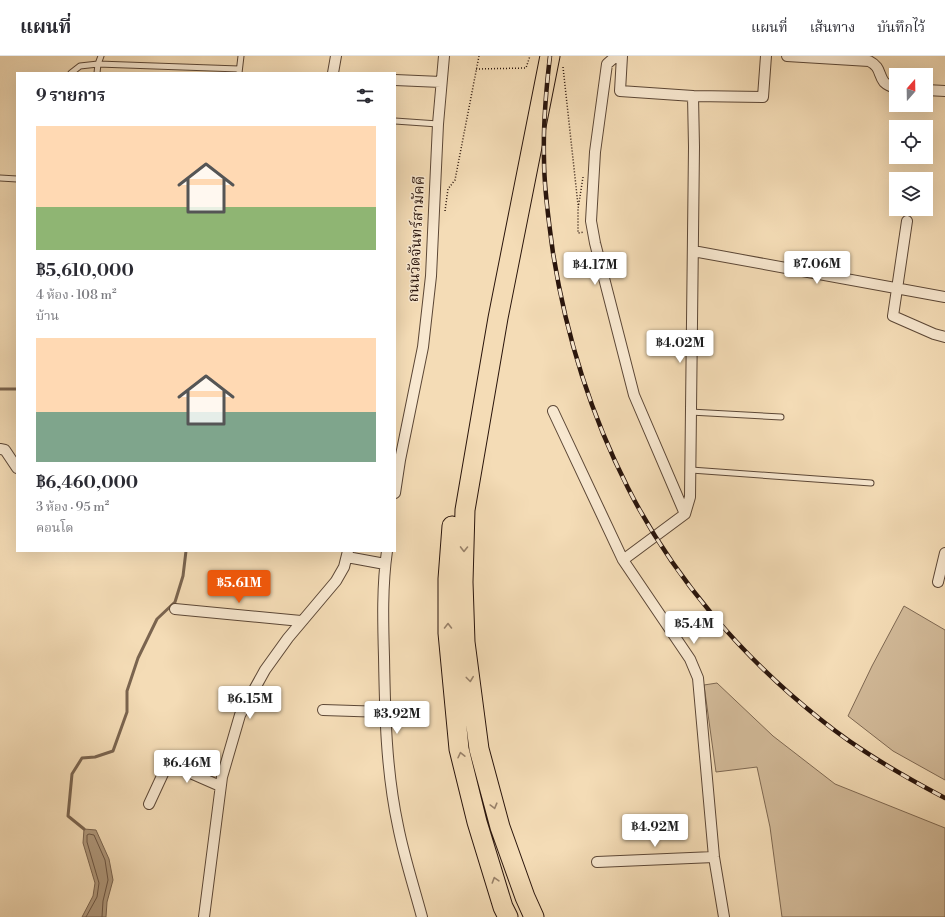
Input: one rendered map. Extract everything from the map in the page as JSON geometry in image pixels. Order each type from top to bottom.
[{"type":"highway","points":[[508,917],[503,907],[477,822],[460,749],[448,633],[448,579],[454,506],[467,434],[493,312],[543,56]]},
{"type":"highway","points":[[534,917],[525,897],[500,827],[479,749],[465,642],[463,582],[464,510],[498,318],[556,60]]},
{"type":"street","points":[[333,72],[336,56]]},
{"type":"street","name":"ถนนวัดจันทร์สามัคคี","points":[[396,486],[423,347],[429,300],[438,124],[444,56]]},
{"type":"street","points":[[616,56],[607,64],[595,152],[591,221],[595,243],[634,395],[685,514]]},
{"type":"street","points":[[622,56],[620,91],[693,96],[763,97],[766,56]]},
{"type":"street","points":[[787,56],[869,61],[878,68],[884,82],[889,84]]},
{"type":"street","points":[[396,80],[441,82]]},
{"type":"street","points":[[933,90],[945,90]]},
{"type":"street","points":[[624,560],[685,514],[690,497],[694,147],[693,96]]},
{"type":"street","points":[[908,221],[893,316],[934,334],[945,337]]},
{"type":"street","points":[[693,251],[945,297]]},
{"type":"street","points":[[553,411],[624,560],[690,658],[698,678],[714,857],[724,917]]},
{"type":"street","points":[[0,449],[5,450],[16,466]]},
{"type":"street","points":[[387,552],[385,564],[384,712],[388,771],[398,826],[422,917]]},
{"type":"street","points":[[938,582],[945,553]]},
{"type":"street","points":[[204,917],[220,786],[240,715],[265,670],[301,621],[336,581],[344,567],[348,554],[385,564]]},
{"type":"street","points":[[175,609],[301,621]]},
{"type":"street","points":[[323,710],[384,712]]},
{"type":"street","points":[[149,804],[166,762],[220,786]]},
{"type":"street","points":[[597,862],[714,857]]},
{"type":"lane","points":[[97,72],[101,56]]},
{"type":"lane","points":[[72,72],[80,66],[98,64],[239,71],[241,56]]},
{"type":"lane","points":[[396,121],[438,124]]},
{"type":"lane","points":[[0,178],[16,179]]},
{"type":"lane","points":[[690,412],[781,416]]},
{"type":"lane","points":[[691,470],[872,483]]},
{"type":"path","points":[[445,211],[448,188],[455,180],[479,56]]},
{"type":"path","points":[[476,69],[526,68],[530,56]]},
{"type":"path","points":[[556,60],[578,209]]},
{"type":"shaded area","points":[[904,606],[945,630],[945,780],[893,751],[848,716],[872,666]]},
{"type":"shaded area","points":[[717,683],[773,736],[835,784],[945,828],[945,917],[782,917],[770,827],[757,767],[716,772],[704,685]]},
{"type":"water","points":[[84,829],[96,830],[109,859],[113,880],[107,902],[106,917],[82,917],[93,896],[95,883],[83,843]]},
{"type":"waterway","points":[[0,389],[16,389]]},
{"type":"waterway","points":[[84,829],[68,816],[72,774],[82,758],[95,757],[113,751],[127,712],[127,691],[138,658],[157,619],[175,602],[183,576],[186,552]]},
{"type":"railway","points":[[550,56],[544,120],[544,171],[548,218],[558,284],[573,344],[591,403],[602,432],[628,488],[646,521],[688,584],[712,614],[763,669],[791,695],[849,741],[896,771],[945,798]]}]
